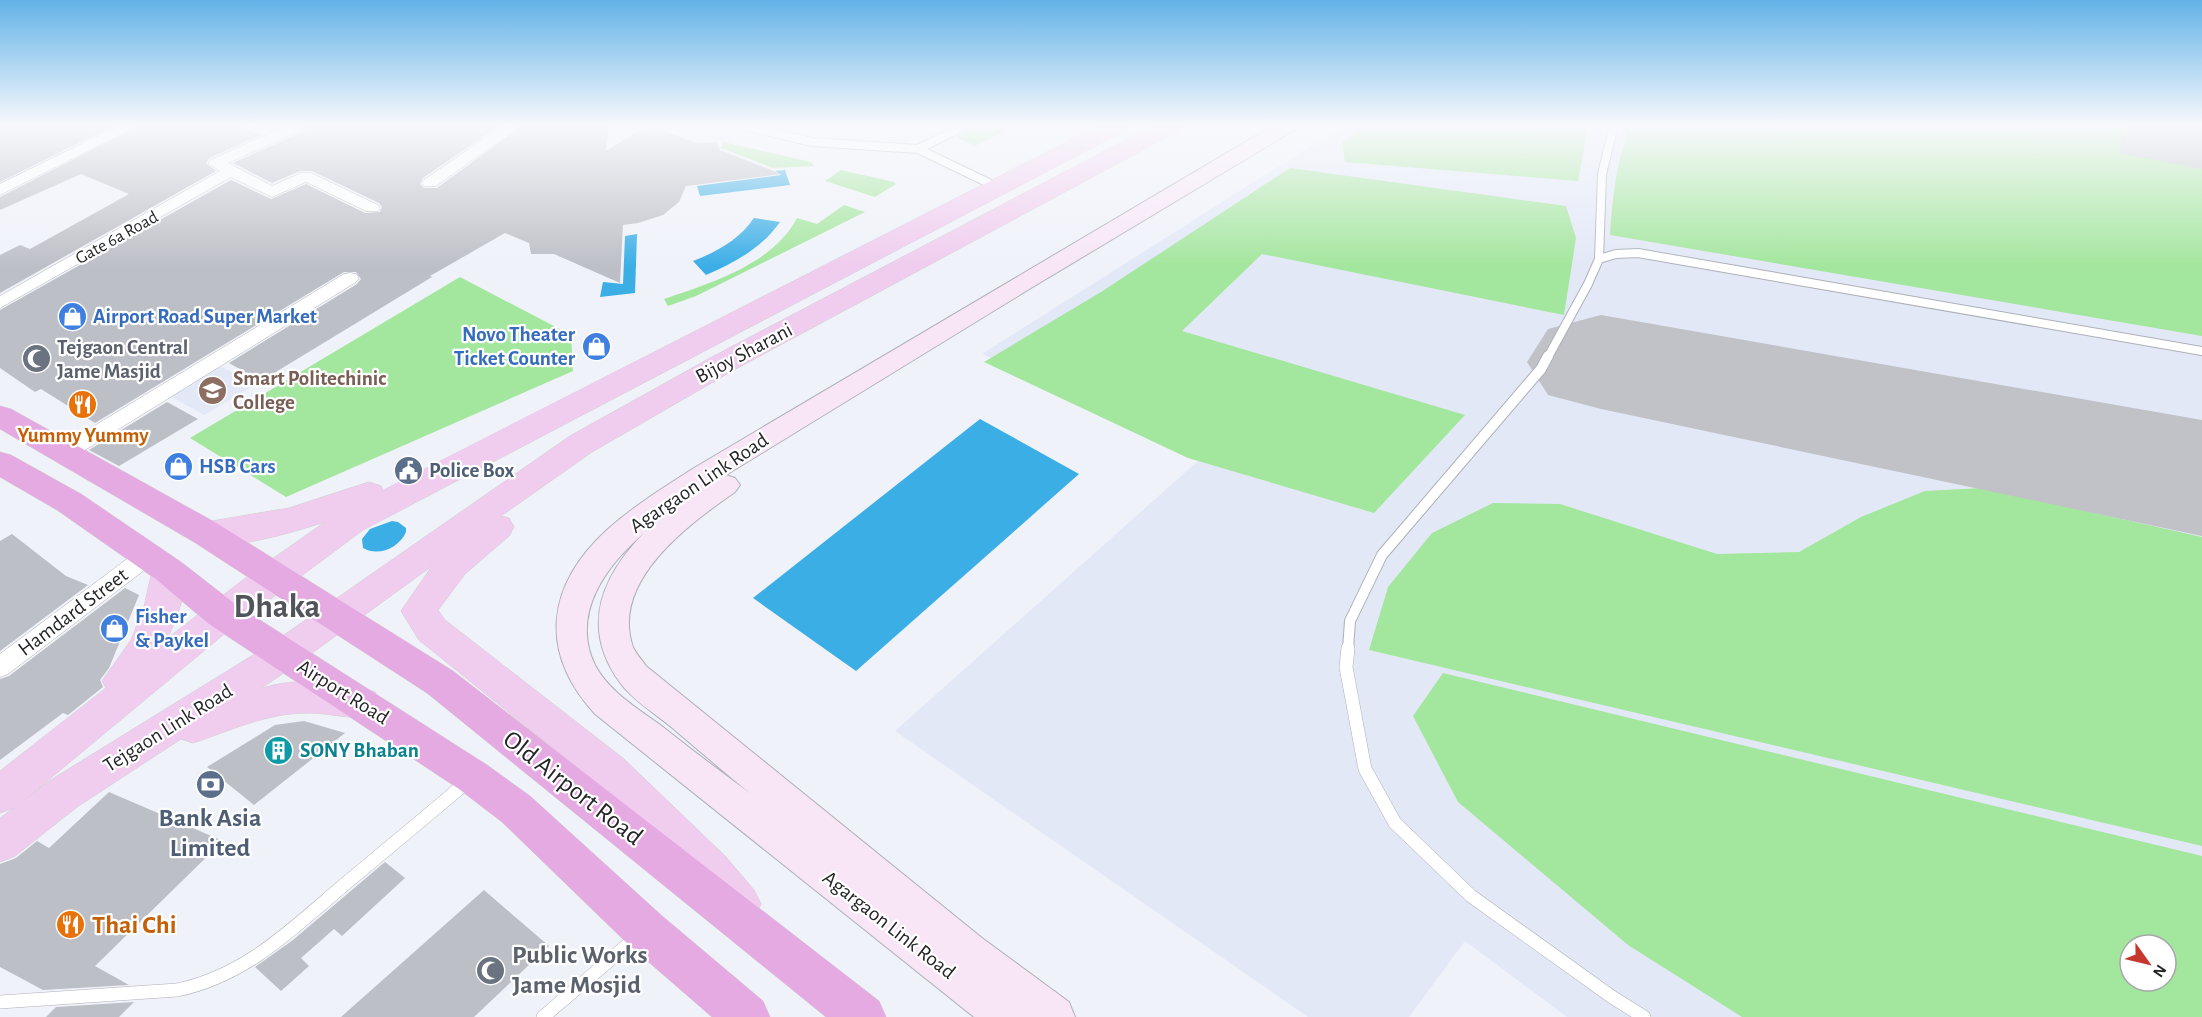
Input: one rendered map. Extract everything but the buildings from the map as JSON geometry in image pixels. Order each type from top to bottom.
[{"type":"highway","points":[[0,416],[206,533],[272,576]]},
{"type":"highway","name":"Airport Road","points":[[0,463],[69,502],[158,564],[222,614],[473,777],[516,809],[645,930],[747,1017]]},
{"type":"highway","name":"Old Airport Road","points":[[272,576],[338,615],[440,682],[771,942],[862,1017]]},
{"type":"main road","name":"Bijoy Sharani","points":[[272,576],[351,520],[1022,172]]},
{"type":"main road","name":"Bijoy Sharani","points":[[338,615],[519,485],[581,444],[652,402],[1083,172]]},
{"type":"main road","name":"Agargaon Link Road","points":[[1007,1017],[608,704],[587,684],[576,664],[573,644],[572,618],[578,590],[598,558],[612,544],[704,475],[1209,172]]},
{"type":"main road","name":"Agargaon Link Road","points":[[1054,1017],[968,952],[634,676],[616,645],[613,615],[620,588],[627,573],[648,548],[702,500],[803,434],[1236,172]]},
{"type":"main road","points":[[759,345],[736,371],[597,455],[472,546],[444,572],[419,610],[432,630],[610,771],[710,870],[771,942]]},
{"type":"main road","points":[[206,533],[245,531],[280,524],[354,500],[496,444]]},
{"type":"main road","points":[[49,781],[146,647],[162,607],[158,564]]},
{"type":"main road","name":"Tejgaon Link Road","points":[[0,843],[49,781],[222,614],[272,576]]},
{"type":"main road","name":"Tejgaon Link Road","points":[[0,795],[49,781],[284,654],[338,615]]},
{"type":"main road","points":[[49,781],[130,757],[196,725],[264,703],[306,697],[362,703]]},
{"type":"street","points":[[0,190],[36,172]]},
{"type":"street","name":"Gate 6a Road","points":[[0,303],[228,172]]},
{"type":"street","points":[[234,172],[272,192],[306,176],[372,208]]},
{"type":"street","points":[[430,183],[445,172]]},
{"type":"street","points":[[65,453],[350,278]]},
{"type":"street","name":"Hamdard Street","points":[[0,668],[158,564]]},
{"type":"lane","points":[[967,172],[995,186]]},
{"type":"lane","points":[[1602,172],[1599,259],[1588,284],[1541,369],[1382,555],[1350,621],[1346,667],[1365,769],[1395,823],[1471,896],[1612,997],[1644,1017]]},
{"type":"lane","points":[[1599,259],[1616,254],[1638,253],[2202,351]]},
{"type":"lane","points":[[0,1002],[196,988],[217,980],[242,967],[284,934],[473,777]]},
{"type":"lane","points":[[543,1017],[645,930]]},
{"type":"shaded area","points":[[1269,172],[2202,172],[2202,1017],[1567,1017],[1465,941],[1409,1017],[1308,1017],[895,731],[1208,452],[982,354]]},
{"type":"shaded area","name":"Smart Politechinic College","points":[[220,366],[255,385],[204,415],[170,396]]},
{"type":"green space","points":[[837,172],[852,172],[896,184],[875,197],[825,181]]},
{"type":"green space","points":[[1283,172],[1322,172],[1566,206],[1576,238],[1564,315],[1262,254],[1182,331],[1465,415],[1374,513],[1188,458],[984,362],[1101,292]]},
{"type":"green space","points":[[1473,172],[1580,172],[1578,181]]},
{"type":"green space","points":[[1617,172],[2202,172],[2202,336],[1610,235]]},
{"type":"green space","points":[[844,205],[865,212],[696,296],[668,306],[664,299],[720,279],[756,260],[786,234],[797,218],[817,224]]},
{"type":"green space","points":[[460,277],[571,335],[573,371],[286,497],[190,438]]},
{"type":"green space","points":[[1983,488],[2202,537],[2202,846],[1369,650],[1388,587],[1432,533],[1493,503],[1560,504],[1717,554],[1799,552],[1861,517],[1925,491]]},
{"type":"green space","points":[[1443,673],[2202,856],[2202,1017],[1742,1017],[1628,945],[1458,802],[1413,716]]},
{"type":"water","points":[[777,172],[786,172],[790,185],[700,196],[697,186],[781,175]]},
{"type":"water","points":[[754,218],[780,222],[747,254],[706,275],[693,261],[726,244],[741,233]]},
{"type":"water","points":[[637,234],[635,293],[600,297],[603,282],[623,284],[625,236]]},
{"type":"water","points":[[980,419],[1079,474],[856,671],[753,598]]},
{"type":"water","points":[[392,521],[406,528],[403,538],[398,543],[388,549],[375,552],[363,548],[362,539],[370,529]]},
{"type":"runway","points":[[1601,362],[2202,478]]},
{"type":"place","name":"Airport Road Super Market","points":[[72,316]]},
{"type":"place","name":"Novo Theater Ticket Counter","points":[[596,346]]},
{"type":"place","name":"Tejgaon Central Jame Masjid","points":[[36,359]]},
{"type":"place","name":"Smart Politechinic College","points":[[212,390]]},
{"type":"place","name":"Yummy Yummy","points":[[83,404]]},
{"type":"place","name":"HSB Cars","points":[[178,466]]},
{"type":"place","name":"Police Box","points":[[408,470]]},
{"type":"place","name":"Fisher & Paykel","points":[[114,628]]},
{"type":"place","name":"SONY Bhaban","points":[[279,750]]},
{"type":"place","name":"Bank Asia Limited","points":[[210,784]]},
{"type":"place","name":"Thai Chi","points":[[71,925]]},
{"type":"place","name":"Public Works Jame Mosjid","points":[[491,970]]},
{"type":"district","name":"Dhaka","points":[[277,607]]}]
